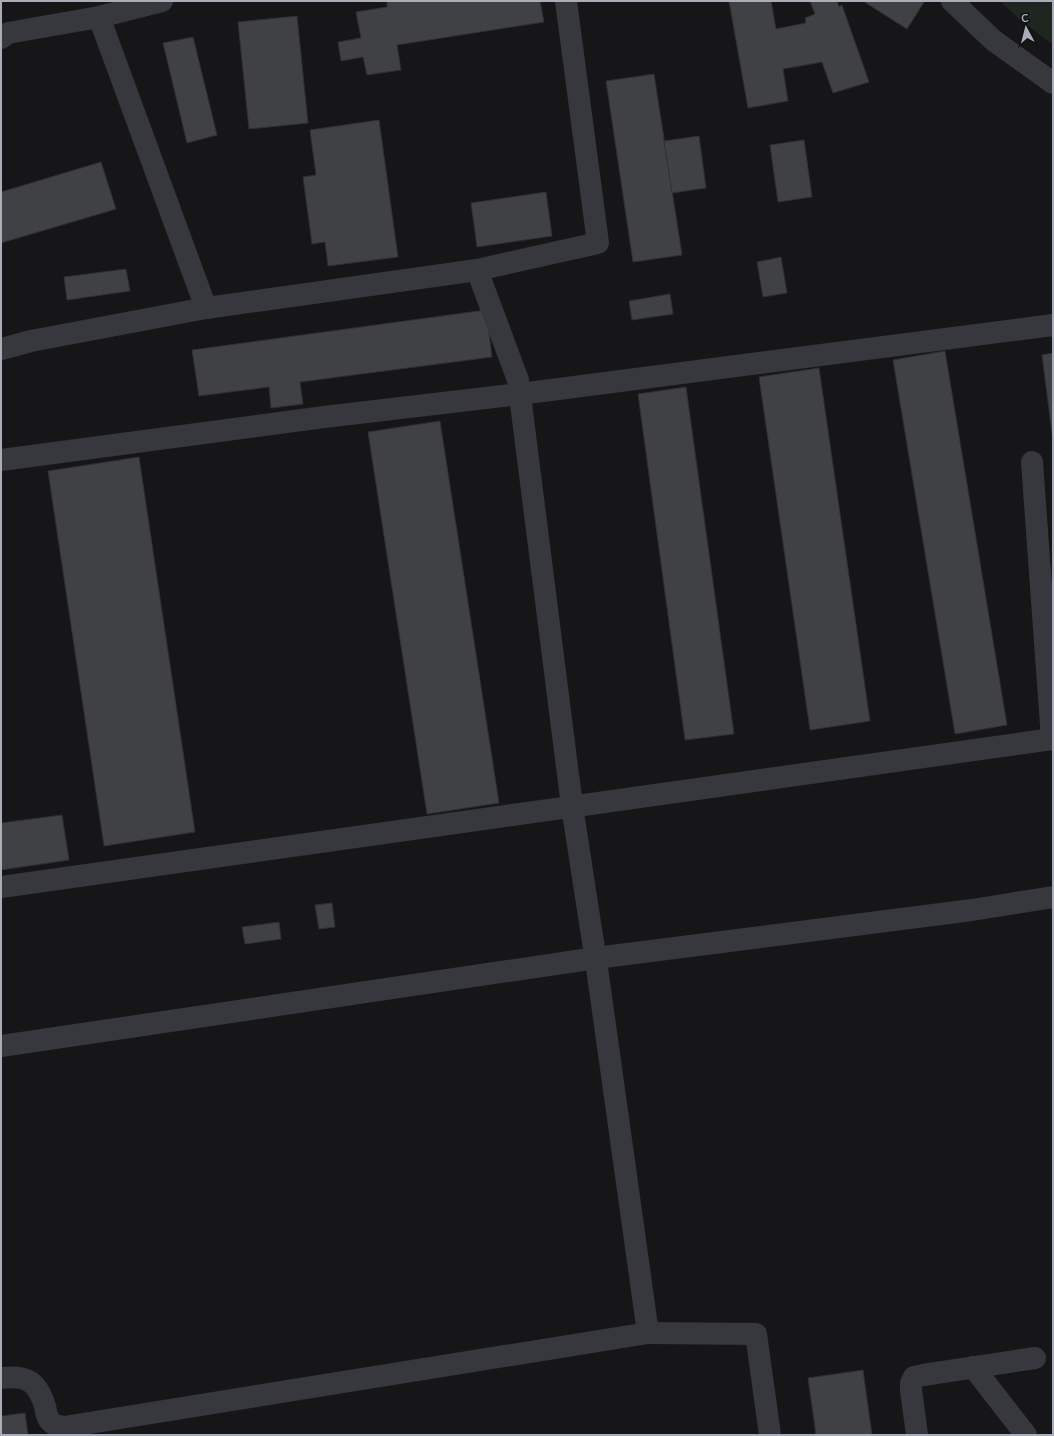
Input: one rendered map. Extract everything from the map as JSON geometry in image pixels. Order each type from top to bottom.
[{"type":"street","points":[[1,38],[8,33],[99,17],[162,1]]},
{"type":"street","points":[[1,349],[32,341],[206,308],[477,270],[598,243],[566,1]]},
{"type":"street","points":[[952,1],[993,40],[1053,83]]},
{"type":"street","points":[[99,17],[206,308]]},
{"type":"street","points":[[477,270],[518,380],[572,806],[596,958],[648,1333]]},
{"type":"street","points":[[1,460],[324,417],[520,394],[1053,325]]},
{"type":"street","points":[[1,887],[1052,739],[1032,462]]},
{"type":"street","points":[[1,1046],[596,958],[972,910],[1053,897]]},
{"type":"street","points":[[1,1378],[16,1376],[31,1381],[42,1398],[48,1418],[53,1424],[64,1427],[648,1333],[756,1334],[770,1435]]},
{"type":"street","points":[[917,1435],[911,1390],[911,1383],[914,1377],[1036,1358]]},
{"type":"street","points":[[973,1367],[1026,1435]]},
{"type":"shaded area","points":[[1000,1],[1053,1],[1053,45],[1019,19]]},
{"type":"building","points":[[387,1],[540,1],[544,22],[397,45],[401,70],[367,75],[363,57],[341,61],[338,42],[361,38],[356,12],[387,7]]},
{"type":"building","points":[[729,1],[771,1],[776,29],[806,23],[805,18],[815,14],[810,1],[837,1],[839,7],[842,5],[869,82],[833,93],[822,62],[783,69],[788,101],[748,108]]},
{"type":"building","points":[[863,1],[923,1],[924,2],[907,29]]},
{"type":"building","points":[[297,16],[308,123],[249,129],[238,22]]},
{"type":"building","points":[[193,37],[217,135],[187,143],[163,43]]},
{"type":"building","points":[[654,74],[682,255],[633,262],[606,81]]},
{"type":"building","points":[[379,120],[398,257],[328,266],[325,242],[312,244],[303,177],[316,175],[310,130]]},
{"type":"building","points":[[699,136],[706,188],[672,193],[664,141]]},
{"type":"building","points":[[804,140],[812,197],[778,202],[770,145]]},
{"type":"building","points":[[101,162],[116,209],[1,243],[1,192]]},
{"type":"building","points":[[546,192],[552,236],[477,247],[471,203]]},
{"type":"building","points":[[781,257],[787,293],[763,297],[757,262]]},
{"type":"building","points":[[126,269],[130,291],[67,300],[64,277]]},
{"type":"building","points":[[670,294],[673,314],[632,320],[629,301]]},
{"type":"building","points":[[486,310],[492,357],[300,382],[303,404],[271,408],[269,387],[199,396],[192,350]]},
{"type":"building","points":[[945,351],[1007,725],[955,734],[893,360]]},
{"type":"building","points":[[1053,353],[1053,441],[1042,355]]},
{"type":"building","points":[[819,368],[870,721],[810,730],[759,377]]},
{"type":"building","points":[[686,387],[734,734],[685,740],[638,394]]},
{"type":"building","points":[[440,421],[499,803],[427,814],[368,432]]},
{"type":"building","points":[[139,457],[195,832],[104,846],[48,471]]},
{"type":"building","points":[[62,815],[69,860],[1,870],[1,823]]},
{"type":"building","points":[[332,903],[335,927],[319,929],[315,905]]},
{"type":"building","points":[[279,922],[281,939],[245,944],[242,927]]},
{"type":"building","points":[[863,1370],[872,1435],[816,1435],[808,1378]]},
{"type":"building","points":[[25,1413],[28,1435],[1,1435],[1,1416]]}]
